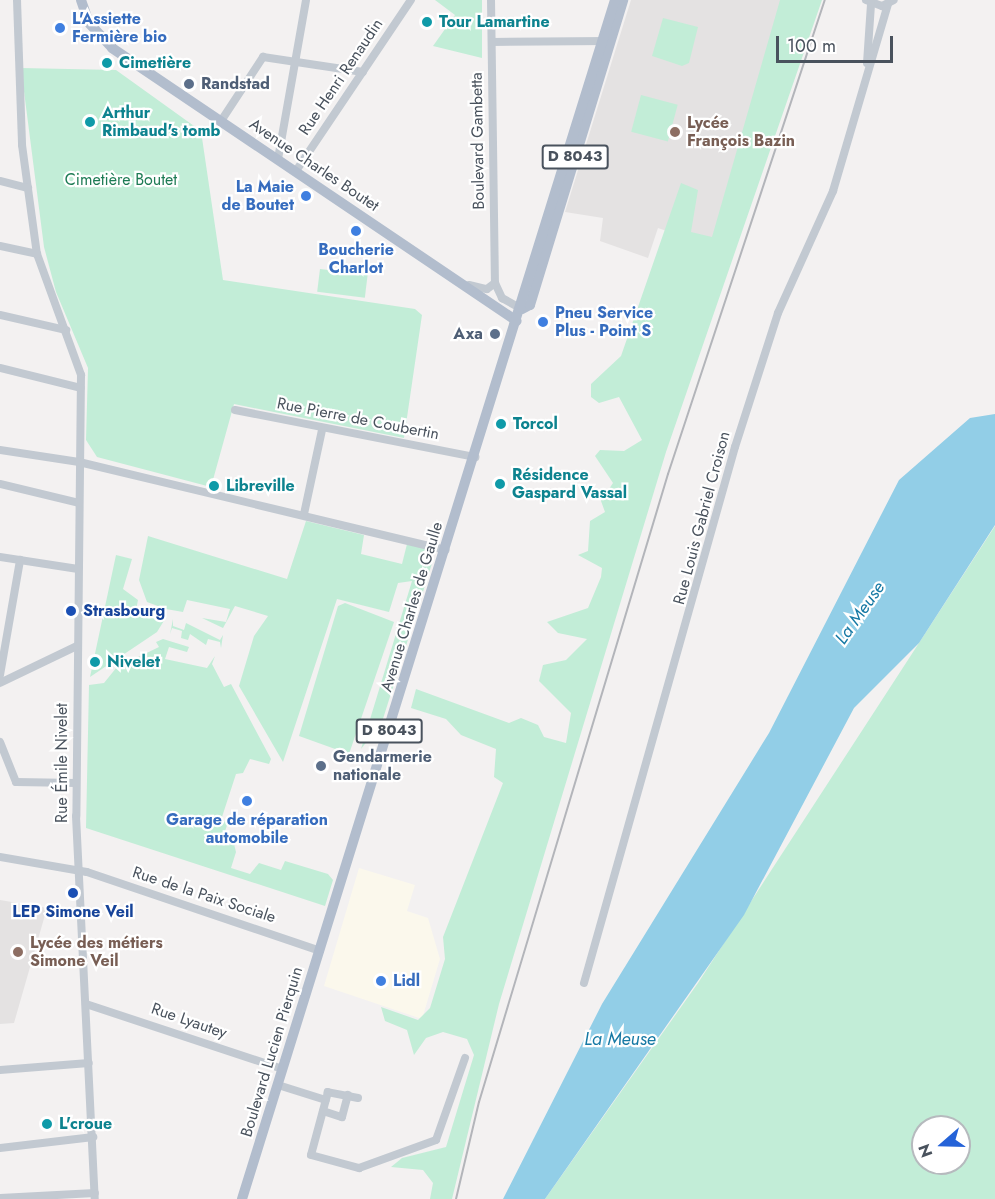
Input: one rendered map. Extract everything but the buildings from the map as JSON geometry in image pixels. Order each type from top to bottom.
[{"type":"main road","name":"Avenue Charles Boutet","points":[[81,0],[99,37],[518,321]]},
{"type":"main road","name":"Avenue Charles de Gaulle","points":[[332,913],[518,321],[522,309],[530,305],[555,207],[606,41],[615,0]]},
{"type":"main road","name":"Avenue Charles de Gaulle","points":[[606,41],[623,0]]},
{"type":"main road","name":"Boulevard Lucien Pierquin","points":[[242,1199],[332,913]]},
{"type":"street","name":"Rue Émile Nivelet","points":[[17,0],[28,188],[37,254],[66,330],[81,388],[76,783],[95,1196]]},
{"type":"street","points":[[278,159],[306,0]]},
{"type":"street","name":"Rue Henri Renaudin","points":[[296,171],[411,0]]},
{"type":"street","name":"Boulevard Gambetta","points":[[491,0],[495,283]]},
{"type":"street","points":[[868,2],[891,2]]},
{"type":"street","name":"Rue Louis Gabriel Croison","points":[[867,68],[868,2]]},
{"type":"street","name":"Rue Louis Gabriel Croison","points":[[584,983],[735,447],[778,313],[832,191],[867,68],[891,2]]},
{"type":"street","points":[[492,42],[606,41]]},
{"type":"street","points":[[220,121],[263,57],[363,72]]},
{"type":"street","points":[[0,181],[28,188]]},
{"type":"street","points":[[0,246],[37,254]]},
{"type":"street","points":[[462,282],[487,289],[495,283],[502,298],[522,309]]},
{"type":"street","points":[[0,315],[66,330]]},
{"type":"street","points":[[0,368],[81,388]]},
{"type":"street","name":"Rue Pierre de Coubertin","points":[[236,410],[322,430],[475,457]]},
{"type":"street","points":[[304,514],[322,430]]},
{"type":"street","points":[[0,450],[79,462],[304,514],[446,550]]},
{"type":"street","points":[[0,484],[79,502]]},
{"type":"street","points":[[0,557],[78,569]]},
{"type":"street","points":[[0,680],[20,560]]},
{"type":"street","points":[[0,680],[77,645]]},
{"type":"street","points":[[0,742],[16,782],[76,783]]},
{"type":"street","name":"Rue de la Paix Sociale","points":[[0,857],[79,870],[320,951]]},
{"type":"street","name":"Rue Lyautey","points":[[86,1004],[283,1069]]},
{"type":"street","points":[[358,1098],[331,1090],[322,1111],[311,1155],[360,1168],[436,1140],[465,1058]]},
{"type":"street","points":[[0,1071],[89,1064]]},
{"type":"street","points":[[278,1085],[326,1100]]},
{"type":"street","points":[[322,1111],[342,1116],[348,1095]]},
{"type":"street","points":[[0,1148],[93,1137]]},
{"type":"street","points":[[0,1198],[95,1196]]},
{"type":"shaded area","name":"Lycée François Bazin","points":[[631,0],[809,0],[719,249],[658,228],[648,258],[600,241],[603,218],[565,212]]},
{"type":"shaded area","points":[[359,868],[415,885],[407,911],[428,918],[440,959],[422,1019],[324,986]]},
{"type":"shaded area","name":"Lycée des métiers Simone Veil","points":[[0,900],[47,908],[14,1023],[0,1024]]},
{"type":"green space","points":[[435,0],[482,0],[482,58],[433,46],[455,15]]},
{"type":"green space","points":[[780,0],[822,0],[666,452],[499,1004],[452,1199],[430,1199],[433,1183],[423,1170],[391,1167],[402,1158],[446,1147],[474,1055],[467,1039],[443,1032],[426,1038],[414,1055],[407,1030],[385,1021],[381,1007],[418,1020],[430,1008],[445,959],[443,937],[503,783],[494,777],[496,749],[461,735],[446,719],[411,708],[416,689],[509,723],[521,718],[538,725],[544,737],[566,743],[571,713],[539,681],[543,665],[566,660],[587,639],[558,633],[547,622],[588,608],[601,577],[602,568],[578,555],[588,551],[590,521],[605,512],[601,501],[613,483],[595,456],[600,450],[624,451],[642,440],[619,397],[599,403],[591,397],[591,384],[621,356],[681,183],[698,190],[691,232],[712,237]]},
{"type":"green space","points":[[663,18],[698,27],[689,63],[682,66],[652,56]]},
{"type":"green space","name":"Cimetière Boutet","points":[[21,68],[116,70],[201,131],[223,280],[415,309],[422,315],[404,438],[234,404],[211,487],[97,457],[86,440],[88,368],[56,292],[44,247]]},
{"type":"green space","points":[[641,95],[678,105],[668,142],[631,132]]},
{"type":"green space","points":[[320,269],[368,275],[365,298],[317,292]]},
{"type":"green space","points":[[306,521],[364,535],[361,554],[402,564],[407,544],[426,548],[433,560],[382,722],[361,749],[412,581],[398,583],[389,612],[337,599],[283,762],[239,686],[254,636],[268,616],[235,606],[223,628],[202,618],[226,622],[230,609],[187,600],[183,612],[166,609],[147,602],[139,580],[148,536],[287,579]]},
{"type":"green space","points":[[995,526],[995,1199],[545,1199],[698,983]]},
{"type":"green space","points":[[116,555],[132,559],[123,589],[138,600],[136,610],[161,618],[163,612],[165,619],[157,632],[90,677]]},
{"type":"green space","points":[[345,603],[394,622],[349,754],[299,736],[338,606]]},
{"type":"green space","points":[[173,619],[173,626],[184,630],[186,623],[220,640],[223,635],[221,648],[220,642],[208,639],[206,645],[190,634],[188,640],[181,638],[182,631],[172,628],[170,634]]},
{"type":"green space","points":[[163,639],[189,647],[187,652],[169,647],[165,659],[207,668],[215,656],[212,664],[224,687],[231,684],[271,759],[269,764],[250,759],[243,773],[236,774],[221,820],[228,822],[222,841],[234,844],[236,852],[231,868],[250,874],[259,863],[281,870],[285,861],[328,874],[333,880],[325,906],[86,828],[89,685],[104,683],[125,657],[130,661],[159,647],[156,642]]},
{"type":"water","name":"La Meuse","points":[[995,414],[995,525],[919,643],[854,708],[744,915],[545,1199],[503,1199],[602,1004],[769,733],[899,480],[970,418]]},
{"type":"railway","points":[[456,1199],[479,1102],[668,474],[825,0]]},
{"type":"place","name":"Tour Lamartine","points":[[427,22]]},
{"type":"place","name":"L'Assiette Fermière bio","points":[[60,28]]},
{"type":"place","name":"Cimetière","points":[[107,63]]},
{"type":"place","name":"Randstad","points":[[189,84]]},
{"type":"place","name":"Arthur Rimbaud's tomb","points":[[90,122]]},
{"type":"place","name":"Lycée François Bazin","points":[[675,132]]},
{"type":"place","name":"La Maie de Boutet","points":[[306,196]]},
{"type":"place","name":"Boucherie Charlot","points":[[356,231]]},
{"type":"place","name":"Pneu Service Plus - Point S","points":[[543,322]]},
{"type":"place","name":"Axa","points":[[495,334]]},
{"type":"place","name":"Torcol","points":[[501,424]]},
{"type":"place","name":"Résidence Gaspard Vassal","points":[[500,484]]},
{"type":"place","name":"Libreville","points":[[214,486]]},
{"type":"place","name":"Strasbourg","points":[[71,611]]},
{"type":"place","name":"Nivelet","points":[[95,662]]},
{"type":"place","name":"Gendarmerie nationale","points":[[321,766]]},
{"type":"place","name":"Garage de réparation automobile","points":[[247,801]]},
{"type":"place","name":"LEP Simone Veil","points":[[73,893]]},
{"type":"place","name":"Lycée des métiers Simone Veil","points":[[18,952]]},
{"type":"place","name":"Lidl","points":[[381,981]]},
{"type":"place","name":"L'croue","points":[[47,1124]]}]
